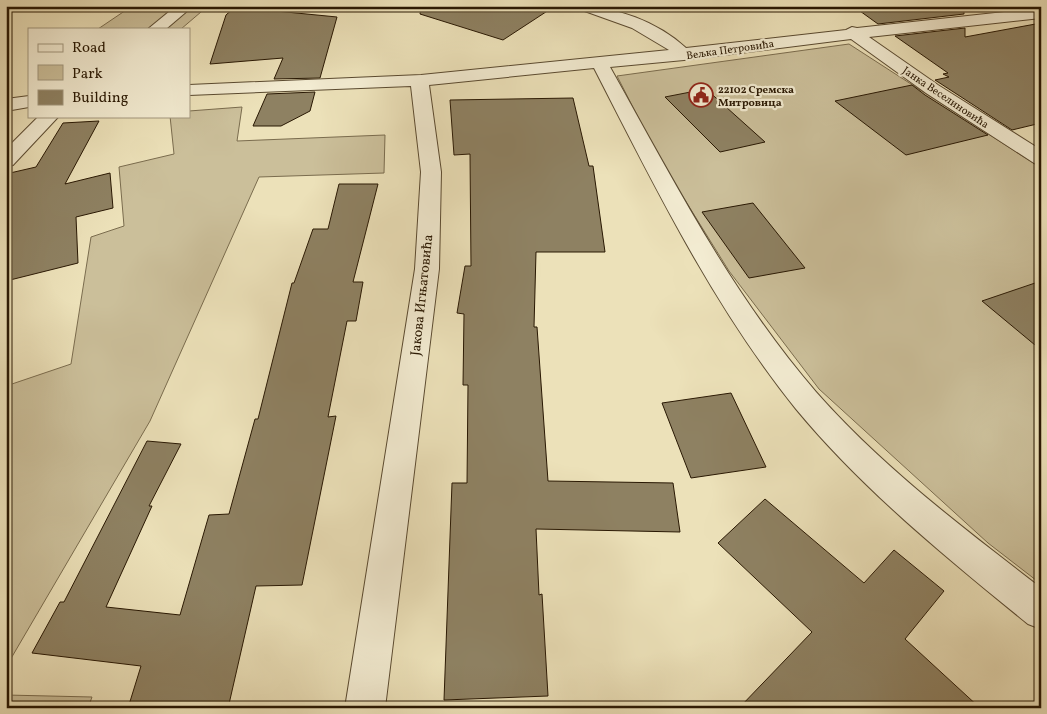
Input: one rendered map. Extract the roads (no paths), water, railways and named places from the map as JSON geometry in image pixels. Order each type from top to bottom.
[{"type":"street","points":[[157,28],[186,6]]},
{"type":"street","points":[[584,6],[657,34],[674,43],[684,55]]},
{"type":"street","name":"Вељка Петровића","points":[[419,80],[600,64],[684,55],[852,32],[1041,14]]},
{"type":"street","name":"Јанка Веселиновића","points":[[852,32],[932,89],[1041,159]]},
{"type":"street","points":[[600,64],[653,164],[730,296],[814,410],[880,475],[969,554],[1041,611]]},
{"type":"street","points":[[190,90],[419,80]]},
{"type":"street","name":"Јакова Игњатовића","points":[[364,708],[427,269],[430,172],[419,80]]},
{"type":"street","points":[[6,104],[28,101]]},
{"type":"street","points":[[6,160],[48,118]]},
{"type":"place","name":"22102 Сремска Митровица","points":[[701,95]]}]
